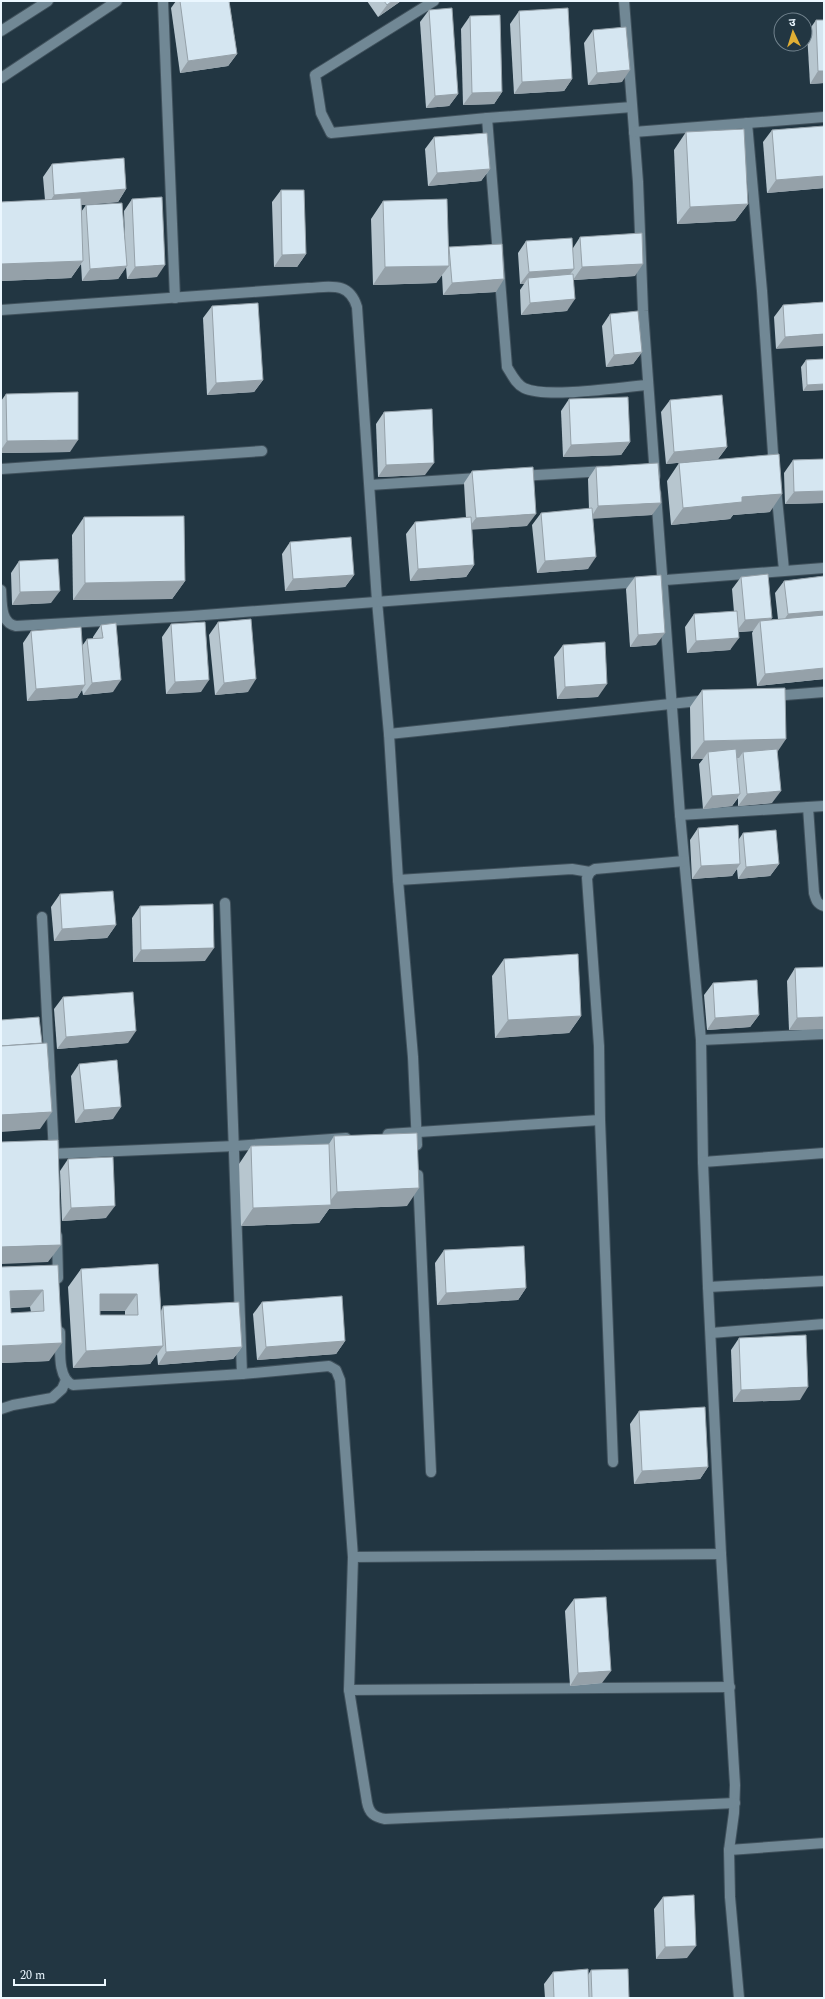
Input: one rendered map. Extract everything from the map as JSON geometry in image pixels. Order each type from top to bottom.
[{"type":"street","points":[[1,31],[48,1]]},
{"type":"street","points":[[1,78],[117,1]]},
{"type":"street","points":[[163,1],[175,298]]},
{"type":"street","points":[[434,1],[315,75],[322,113],[331,133],[487,118],[632,107]]},
{"type":"street","points":[[624,1],[634,132],[648,385],[650,468],[664,579],[680,815],[701,1040],[703,1162],[708,1287],[735,1803],[729,1850],[730,1896],[739,1998]]},
{"type":"street","points":[[634,132],[824,117]]},
{"type":"street","points":[[487,118],[507,367],[515,381],[524,388],[540,392],[563,392],[648,385]]},
{"type":"street","points":[[747,123],[762,291],[775,483],[784,570]]},
{"type":"street","points":[[1,310],[334,287],[350,291],[354,297],[357,307],[377,601],[389,734],[398,880],[413,1058],[431,1472]]},
{"type":"street","points":[[1,469],[262,450]]},
{"type":"street","points":[[512,476],[615,470]]},
{"type":"street","points":[[370,485],[488,478]]},
{"type":"street","points":[[1,590],[4,617],[8,623],[16,626],[191,616],[824,568]]},
{"type":"street","points":[[760,696],[824,692]]},
{"type":"street","points":[[389,734],[673,702],[720,699]]},
{"type":"street","points":[[680,815],[824,806]]},
{"type":"street","points":[[808,807],[814,893],[816,900],[820,905],[824,906]]},
{"type":"street","points":[[398,880],[572,869],[590,872],[595,869],[602,868],[684,862]]},
{"type":"street","points":[[590,872],[586,888],[599,1046],[600,1120],[613,1462]]},
{"type":"street","points":[[225,903],[235,1146],[242,1374]]},
{"type":"street","points":[[42,916],[54,1158]]},
{"type":"street","points":[[701,1040],[824,1034]]},
{"type":"street","points":[[377,1135],[600,1120]]},
{"type":"street","points":[[39,1154],[54,1158],[353,1137]]},
{"type":"street","points":[[703,1162],[824,1153]]},
{"type":"street","points":[[56,1225],[58,1288]]},
{"type":"street","points":[[708,1287],[824,1281]]},
{"type":"street","points":[[1,1410],[13,1404],[52,1398],[62,1390],[66,1380],[62,1366],[60,1320]]},
{"type":"street","points":[[711,1333],[824,1324]]},
{"type":"street","points":[[66,1380],[73,1385],[81,1385],[242,1374],[330,1366],[336,1370],[340,1380],[353,1557],[349,1690],[368,1809],[377,1817],[385,1819],[735,1803]]},
{"type":"street","points":[[353,1557],[721,1554]]},
{"type":"street","points":[[349,1690],[730,1687]]},
{"type":"street","points":[[729,1850],[824,1843]]},
{"type":"building","points":[[180,1],[229,1],[237,54],[188,61]]},
{"type":"building","points":[[384,1],[392,1],[387,5]]},
{"type":"building","points":[[452,8],[458,94],[435,96],[429,10]]},
{"type":"building","points":[[568,8],[572,79],[522,82],[519,11]]},
{"type":"building","points":[[500,15],[502,92],[472,93],[470,16]]},
{"type":"building","points":[[816,20],[824,20],[824,71],[818,71]]},
{"type":"building","points":[[626,27],[630,70],[597,73],[593,30]]},
{"type":"building","points":[[824,126],[824,176],[776,180],[772,130]]},
{"type":"building","points":[[744,129],[748,204],[690,207],[686,132]]},
{"type":"building","points":[[487,133],[490,169],[437,173],[434,137]]},
{"type":"building","points":[[124,158],[126,189],[54,195],[52,164]]},
{"type":"building","points":[[281,190],[304,190],[306,254],[282,255]]},
{"type":"building","points":[[162,197],[165,265],[135,267],[132,199]]},
{"type":"building","points":[[81,198],[83,261],[1,264],[1,202]]},
{"type":"building","points":[[447,199],[449,266],[385,267],[383,201]]},
{"type":"building","points":[[122,203],[127,266],[90,269],[86,205]]},
{"type":"building","points":[[642,233],[643,264],[582,267],[580,237]]},
{"type":"building","points":[[572,238],[574,269],[529,272],[526,241]]},
{"type":"building","points":[[502,244],[504,279],[452,283],[449,247]]},
{"type":"building","points":[[573,274],[575,299],[530,303],[528,278]]},
{"type":"building","points":[[824,302],[824,334],[785,337],[783,305]]},
{"type":"building","points":[[258,303],[263,380],[216,383],[212,306]]},
{"type":"building","points":[[638,311],[642,352],[614,355],[610,314]]},
{"type":"building","points":[[824,359],[824,384],[807,385],[806,360]]},
{"type":"building","points":[[78,392],[78,440],[7,441],[6,394]]},
{"type":"building","points":[[722,395],[727,447],[674,452],[670,400]]},
{"type":"building","points":[[628,397],[630,442],[571,445],[569,399]]},
{"type":"building","points":[[432,409],[434,463],[386,465],[384,412]]},
{"type":"building","points":[[779,454],[782,494],[742,497],[742,502],[683,508],[679,463]]},
{"type":"building","points":[[824,459],[824,491],[794,492],[793,460]]},
{"type":"building","points":[[658,463],[661,503],[598,506],[596,467]]},
{"type":"building","points":[[533,467],[536,514],[476,518],[472,471]]},
{"type":"building","points":[[592,508],[596,557],[545,561],[541,513]]},
{"type":"building","points":[[184,516],[185,581],[85,583],[84,517]]},
{"type":"building","points":[[471,517],[474,565],[418,569],[415,522]]},
{"type":"building","points":[[351,537],[354,575],[293,579],[290,542]]},
{"type":"building","points":[[58,559],[60,591],[20,592],[19,561]]},
{"type":"building","points":[[768,574],[772,618],[745,620],[741,577]]},
{"type":"building","points":[[661,575],[665,633],[638,635],[635,577]]},
{"type":"building","points":[[824,576],[824,611],[788,614],[784,581]]},
{"type":"building","points":[[737,611],[739,638],[696,641],[694,614]]},
{"type":"building","points":[[824,615],[824,668],[765,674],[760,621]]},
{"type":"building","points":[[251,619],[256,679],[224,683],[218,622]]},
{"type":"building","points":[[205,622],[209,680],[175,682],[171,624]]},
{"type":"building","points":[[116,623],[121,680],[92,683],[87,639],[103,638],[101,625]]},
{"type":"building","points":[[81,627],[85,685],[36,689],[31,631]]},
{"type":"building","points":[[605,642],[607,684],[565,687],[563,645]]},
{"type":"building","points":[[785,688],[786,739],[704,741],[702,690]]},
{"type":"building","points":[[736,749],[740,794],[712,796],[708,752]]},
{"type":"building","points":[[777,749],[781,791],[747,794],[743,752]]},
{"type":"building","points":[[738,825],[740,864],[701,866],[698,828]]},
{"type":"building","points":[[776,830],[779,864],[746,867],[743,833]]},
{"type":"building","points":[[113,891],[116,925],[62,929],[60,894]]},
{"type":"building","points":[[213,904],[214,948],[141,950],[140,906]]},
{"type":"building","points":[[578,954],[581,1016],[508,1020],[504,959]]},
{"type":"building","points":[[824,967],[824,1017],[797,1018],[795,968]]},
{"type":"building","points":[[757,980],[759,1015],[715,1018],[713,983]]},
{"type":"building","points":[[133,992],[136,1031],[66,1037],[63,997]]},
{"type":"building","points":[[39,1017],[42,1043],[1,1046],[1,1020]]},
{"type":"building","points":[[47,1043],[52,1112],[1,1115],[1,1046]]},
{"type":"building","points":[[117,1060],[121,1107],[84,1110],[79,1064]]},
{"type":"building","points":[[417,1133],[419,1188],[337,1192],[334,1136]]},
{"type":"building","points":[[58,1140],[61,1245],[1,1247],[1,1142]]},
{"type":"building","points":[[329,1144],[331,1205],[253,1208],[251,1146]]},
{"type":"building","points":[[113,1157],[115,1206],[71,1208],[68,1159]]},
{"type":"building","points":[[524,1246],[526,1288],[446,1293],[444,1250]]},
{"type":"building","points":[[158,1264],[163,1346],[86,1351],[81,1269]],"holes":[[[100,1294],[137,1294],[138,1315],[100,1315]]]},
{"type":"building","points":[[58,1265],[62,1343],[1,1346],[1,1267]],"holes":[[[43,1290],[44,1311],[11,1313],[10,1291]]]},
{"type":"building","points":[[342,1296],[345,1341],[266,1347],[262,1302]]},
{"type":"building","points":[[239,1302],[242,1347],[166,1352],[163,1306]]},
{"type":"building","points":[[806,1335],[808,1387],[741,1390],[739,1338]]},
{"type":"building","points":[[705,1407],[708,1467],[642,1471],[639,1411]]},
{"type":"building","points":[[606,1597],[611,1671],[578,1673],[574,1599]]},
{"type":"building","points":[[694,1895],[696,1946],[665,1947],[663,1897]]},
{"type":"building","points":[[588,1969],[589,1998],[554,1998],[553,1972]]},
{"type":"building","points":[[628,1969],[629,1998],[592,1998],[591,1970]]}]
